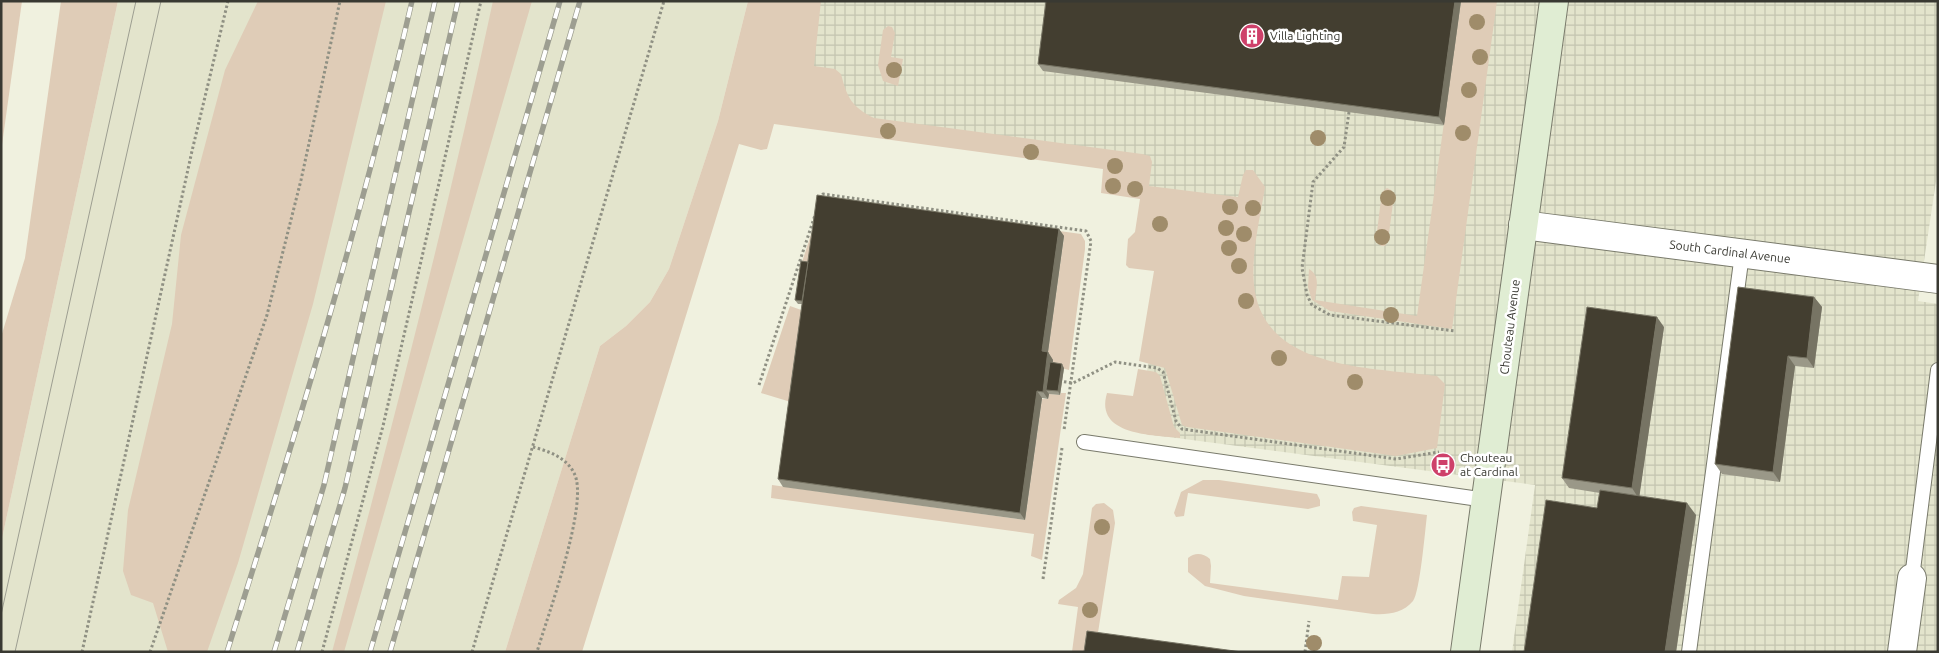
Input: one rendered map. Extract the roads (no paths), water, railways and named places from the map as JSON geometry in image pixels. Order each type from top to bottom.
[{"type":"main road","name":"Chouteau Avenue","points":[[1465,652],[1554,1]]},
{"type":"street","name":"South Cardinal Avenue","points":[[1523,225],[1938,279]]},
{"type":"street","points":[[1902,652],[1912,578]]},
{"type":"lane","points":[[1688,652],[1742,254]]},
{"type":"lane","points":[[1912,578],[1938,370]]},
{"type":"lane","points":[[1084,442],[1486,500]]},
{"type":"tram line","points":[[1,615],[136,1]]},
{"type":"tram line","points":[[15,652],[161,1]]},
{"type":"railway","points":[[227,652],[326,328],[371,165],[412,1]]},
{"type":"railway","points":[[274,652],[324,485],[435,1]]},
{"type":"railway","points":[[297,652],[345,488],[458,1]]},
{"type":"railway","points":[[370,652],[560,1]]},
{"type":"railway","points":[[390,652],[580,1]]},
{"type":"place","name":"Villa Lighting","points":[[1252,36]]},
{"type":"place","name":"Chouteau at Cardinal","points":[[1443,465]]}]
